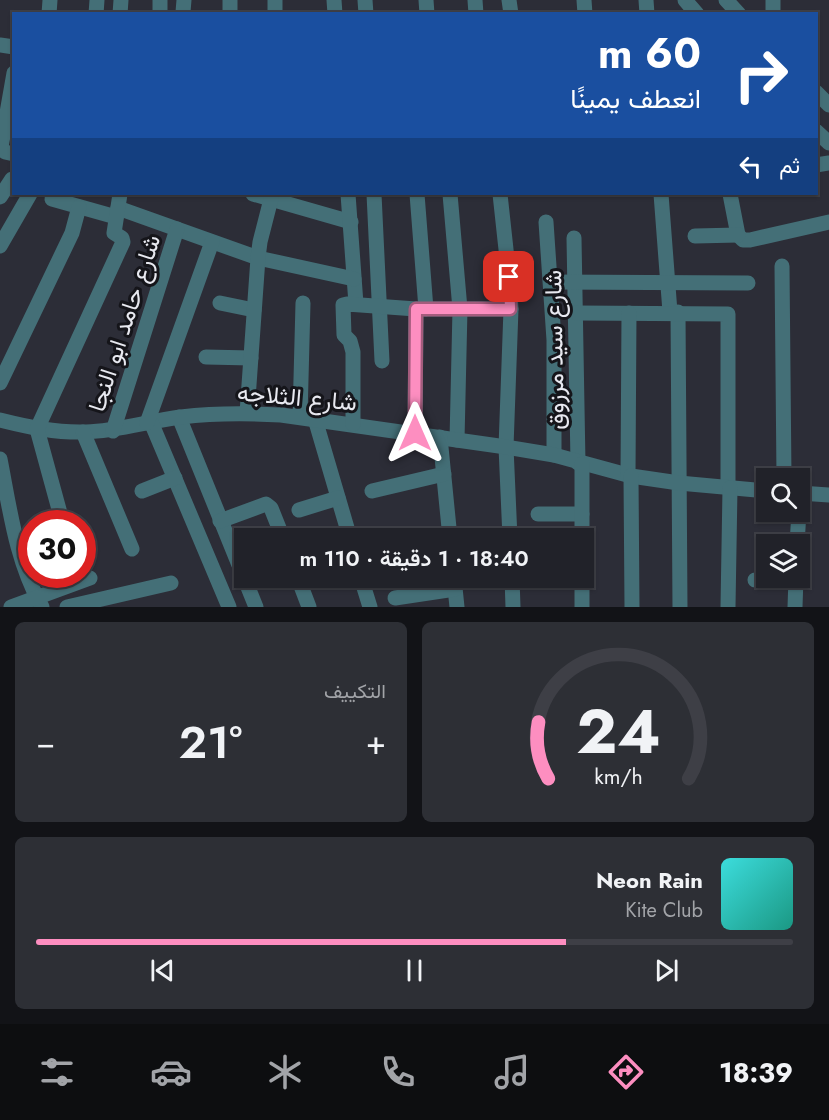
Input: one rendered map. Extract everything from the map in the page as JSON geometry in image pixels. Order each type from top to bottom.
[{"type":"street","points":[[685,0],[695,12]]},
{"type":"street","points":[[726,0],[737,12]]},
{"type":"street","points":[[8,152],[1,147],[12,84]]},
{"type":"street","points":[[818,94],[829,105]]},
{"type":"street","points":[[0,197],[12,179]]},
{"type":"street","points":[[0,246],[29,195]]},
{"type":"street","points":[[348,195],[356,304]]},
{"type":"street","points":[[374,195],[382,362]]},
{"type":"street","points":[[415,433],[421,309],[417,195]]},
{"type":"street","points":[[450,195],[460,309],[457,440]]},
{"type":"street","points":[[500,195],[510,309],[506,447],[510,528]]},
{"type":"street","points":[[661,195],[668,283],[674,312],[680,607]]},
{"type":"street","points":[[730,195],[738,234],[743,240],[829,222]]},
{"type":"street","points":[[247,413],[258,258],[270,197],[351,222]]},
{"type":"street","points":[[52,199],[79,207],[118,206],[258,258],[354,279]]},
{"type":"street","points":[[59,510],[38,429],[123,242],[122,238],[114,233],[118,206]]},
{"type":"street","points":[[0,383],[72,233],[79,207]]},
{"type":"street","points":[[546,222],[552,282],[554,455]]},
{"type":"street","name":"شارع حامد ابو النجا","points":[[113,431],[177,229]]},
{"type":"street","points":[[695,236],[738,234]]},
{"type":"street","name":"شارع سيد مرزوق","points":[[574,238],[582,528]]},
{"type":"street","points":[[212,242],[149,422],[229,607]]},
{"type":"street","points":[[782,266],[784,468]]},
{"type":"street","points":[[552,282],[748,283]]},
{"type":"street","points":[[220,303],[254,310]]},
{"type":"street","points":[[303,303],[307,418],[347,528]]},
{"type":"street","points":[[353,424],[353,352],[350,341],[344,335],[342,308],[345,304],[421,309],[510,309]]},
{"type":"street","points":[[577,313],[726,312],[729,316],[728,607]]},
{"type":"street","points":[[629,313],[632,607]]},
{"type":"street","points":[[206,357],[251,358]]},
{"type":"street","name":"شارع الثلاجه","points":[[0,420],[38,429],[83,432],[113,431],[179,417],[247,413],[307,418],[554,455],[629,476],[756,490]]},
{"type":"street","points":[[179,417],[256,607]]},
{"type":"street","points":[[83,432],[132,549]]},
{"type":"street","points":[[440,437],[449,528]]},
{"type":"street","points":[[0,459],[19,553],[40,602]]},
{"type":"street","points":[[372,491],[444,474]]},
{"type":"street","points":[[142,491],[175,478]]},
{"type":"street","points":[[810,494],[829,495]]},
{"type":"street","points":[[299,510],[338,498]]},
{"type":"street","points":[[220,521],[263,504],[269,505],[279,528]]},
{"type":"street","points":[[538,514],[582,514]]},
{"type":"street","points":[[67,607],[171,583]]},
{"type":"street","points":[[11,607],[40,602],[64,588]]},
{"type":"street","points":[[302,588],[309,607]]},
{"type":"street","points":[[364,588],[369,607]]},
{"type":"street","points":[[395,598],[434,588]]},
{"type":"street","points":[[455,588],[457,607]]},
{"type":"street","points":[[512,588],[513,607]]},
{"type":"street","points":[[582,588],[582,607]]},
{"type":"street","points":[[795,607],[796,588]]},
{"type":"route","points":[[415,433],[416,309],[510,309],[509,277]]}]
